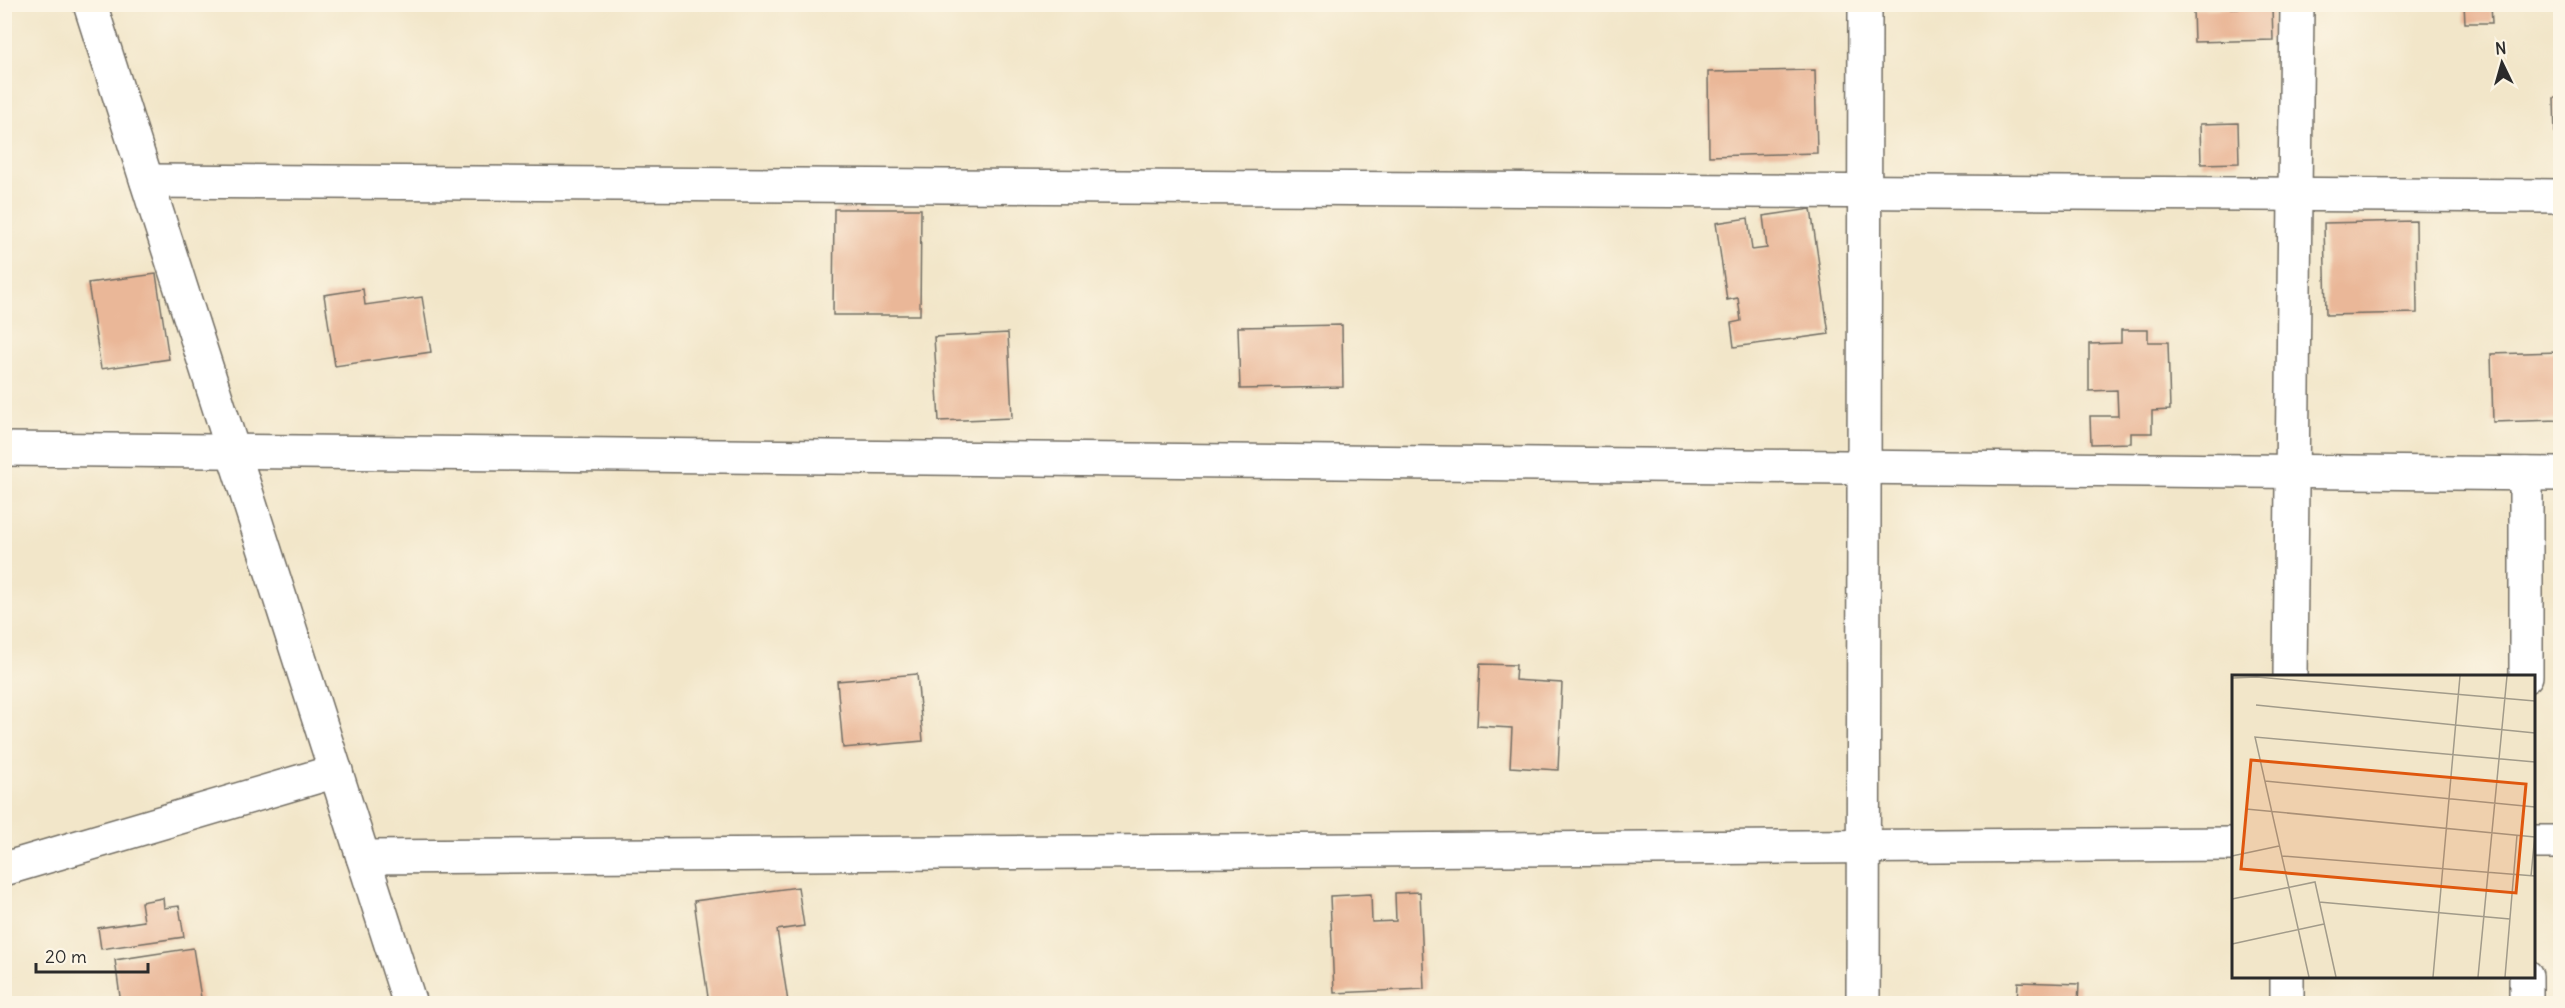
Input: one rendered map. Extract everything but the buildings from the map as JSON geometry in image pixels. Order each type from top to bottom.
[{"type":"street","points":[[90,4],[410,1004]]},
{"type":"street","points":[[1863,1004],[1865,4]]},
{"type":"street","points":[[2290,675],[2297,4]]},
{"type":"street","points":[[147,182],[2560,196]]},
{"type":"street","points":[[4,449],[2560,474]]},
{"type":"street","points":[[2526,474],[2526,675]]},
{"type":"street","points":[[4,869],[336,771]]},
{"type":"street","points":[[2535,842],[2560,842]]},
{"type":"street","points":[[363,856],[2232,844]]},
{"type":"street","points":[[2287,978],[2287,1004]]},
{"type":"street","points":[[2526,978],[2526,1004]]}]
